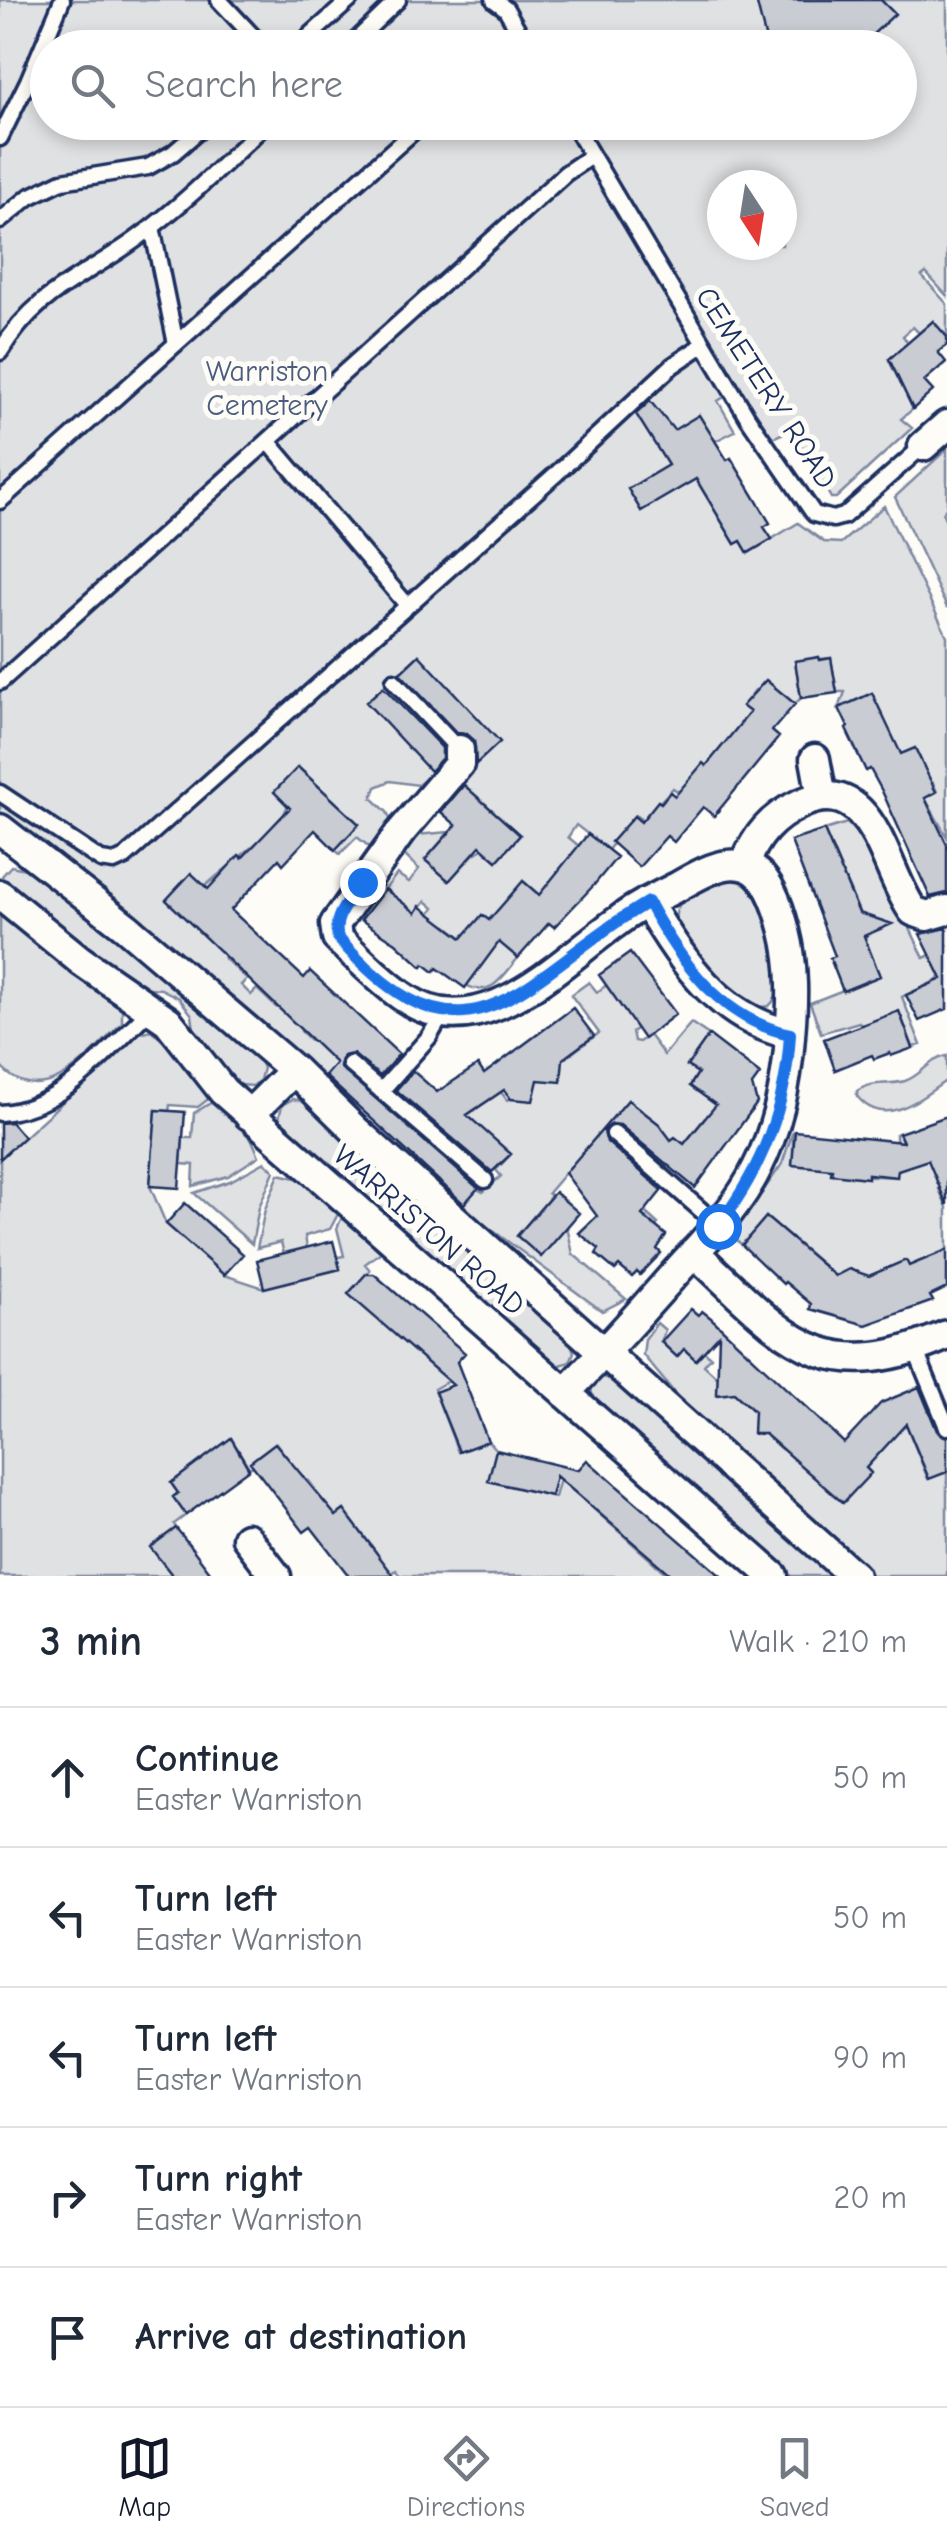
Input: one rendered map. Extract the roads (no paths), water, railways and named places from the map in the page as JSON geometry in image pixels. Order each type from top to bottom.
[{"type":"street","points":[[924,446],[947,425]]},
{"type":"street","points":[[459,750],[459,764],[400,833],[335,924],[342,943],[405,998],[444,1012],[481,1010],[515,996],[621,918],[720,867],[753,869],[767,886],[783,924],[792,970],[785,1084],[774,1128],[757,1169],[718,1226],[566,1394]]},
{"type":"street","points":[[815,758],[822,797]]},
{"type":"street","points":[[745,866],[755,842],[771,822],[796,806],[822,797],[852,804],[868,819],[913,912],[926,916],[947,910]]},
{"type":"street","name":"WARRISTON ROAD","points":[[0,830],[33,852],[294,1070],[356,1131],[854,1576]]},
{"type":"street","name":"WARRISTON ROAD","points":[[0,895],[81,961],[152,1008],[180,1034],[223,1091],[772,1576]]},
{"type":"street","points":[[648,902],[710,992],[754,1022],[790,1034]]},
{"type":"street","points":[[250,1115],[294,1070]]},
{"type":"street","points":[[694,1252],[792,1338],[817,1352],[844,1358],[871,1357],[915,1349],[947,1334]]},
{"type":"street","points":[[248,1538],[276,1576]]},
{"type":"lane","points":[[49,30],[62,0]]},
{"type":"lane","points":[[219,0],[247,30]]},
{"type":"lane","points":[[316,30],[350,0]]},
{"type":"lane","points":[[367,30],[398,0]]},
{"type":"lane","points":[[496,0],[506,8],[516,30]]},
{"type":"lane","points":[[0,138],[30,76]]},
{"type":"lane","points":[[0,222],[28,196],[62,181],[148,167],[188,140]]},
{"type":"lane","points":[[0,352],[24,316],[44,298],[152,227],[248,140]]},
{"type":"lane","points":[[0,501],[404,140]]},
{"type":"lane","name":"CEMETERY ROAD","points":[[582,140],[808,508],[822,518],[844,516],[924,446]]},
{"type":"lane","points":[[0,682],[566,172],[591,156]]},
{"type":"lane","points":[[152,227],[176,344]]},
{"type":"lane","points":[[0,793],[100,860],[114,862],[125,857],[672,366],[704,344]]},
{"type":"lane","points":[[268,441],[408,605]]},
{"type":"lane","points":[[394,680],[459,750]]},
{"type":"lane","points":[[0,854],[20,849],[33,852]]},
{"type":"lane","points":[[5,1114],[44,1103],[64,1090],[152,1008]]},
{"type":"lane","points":[[380,1091],[432,1033],[444,1012]]},
{"type":"lane","points":[[350,1064],[485,1180]]},
{"type":"lane","points":[[614,1134],[718,1226]]},
{"type":"lane","points":[[915,1349],[947,1426]]},
{"type":"park label","name":"Warriston Cemetery","points":[[267,388]]}]
